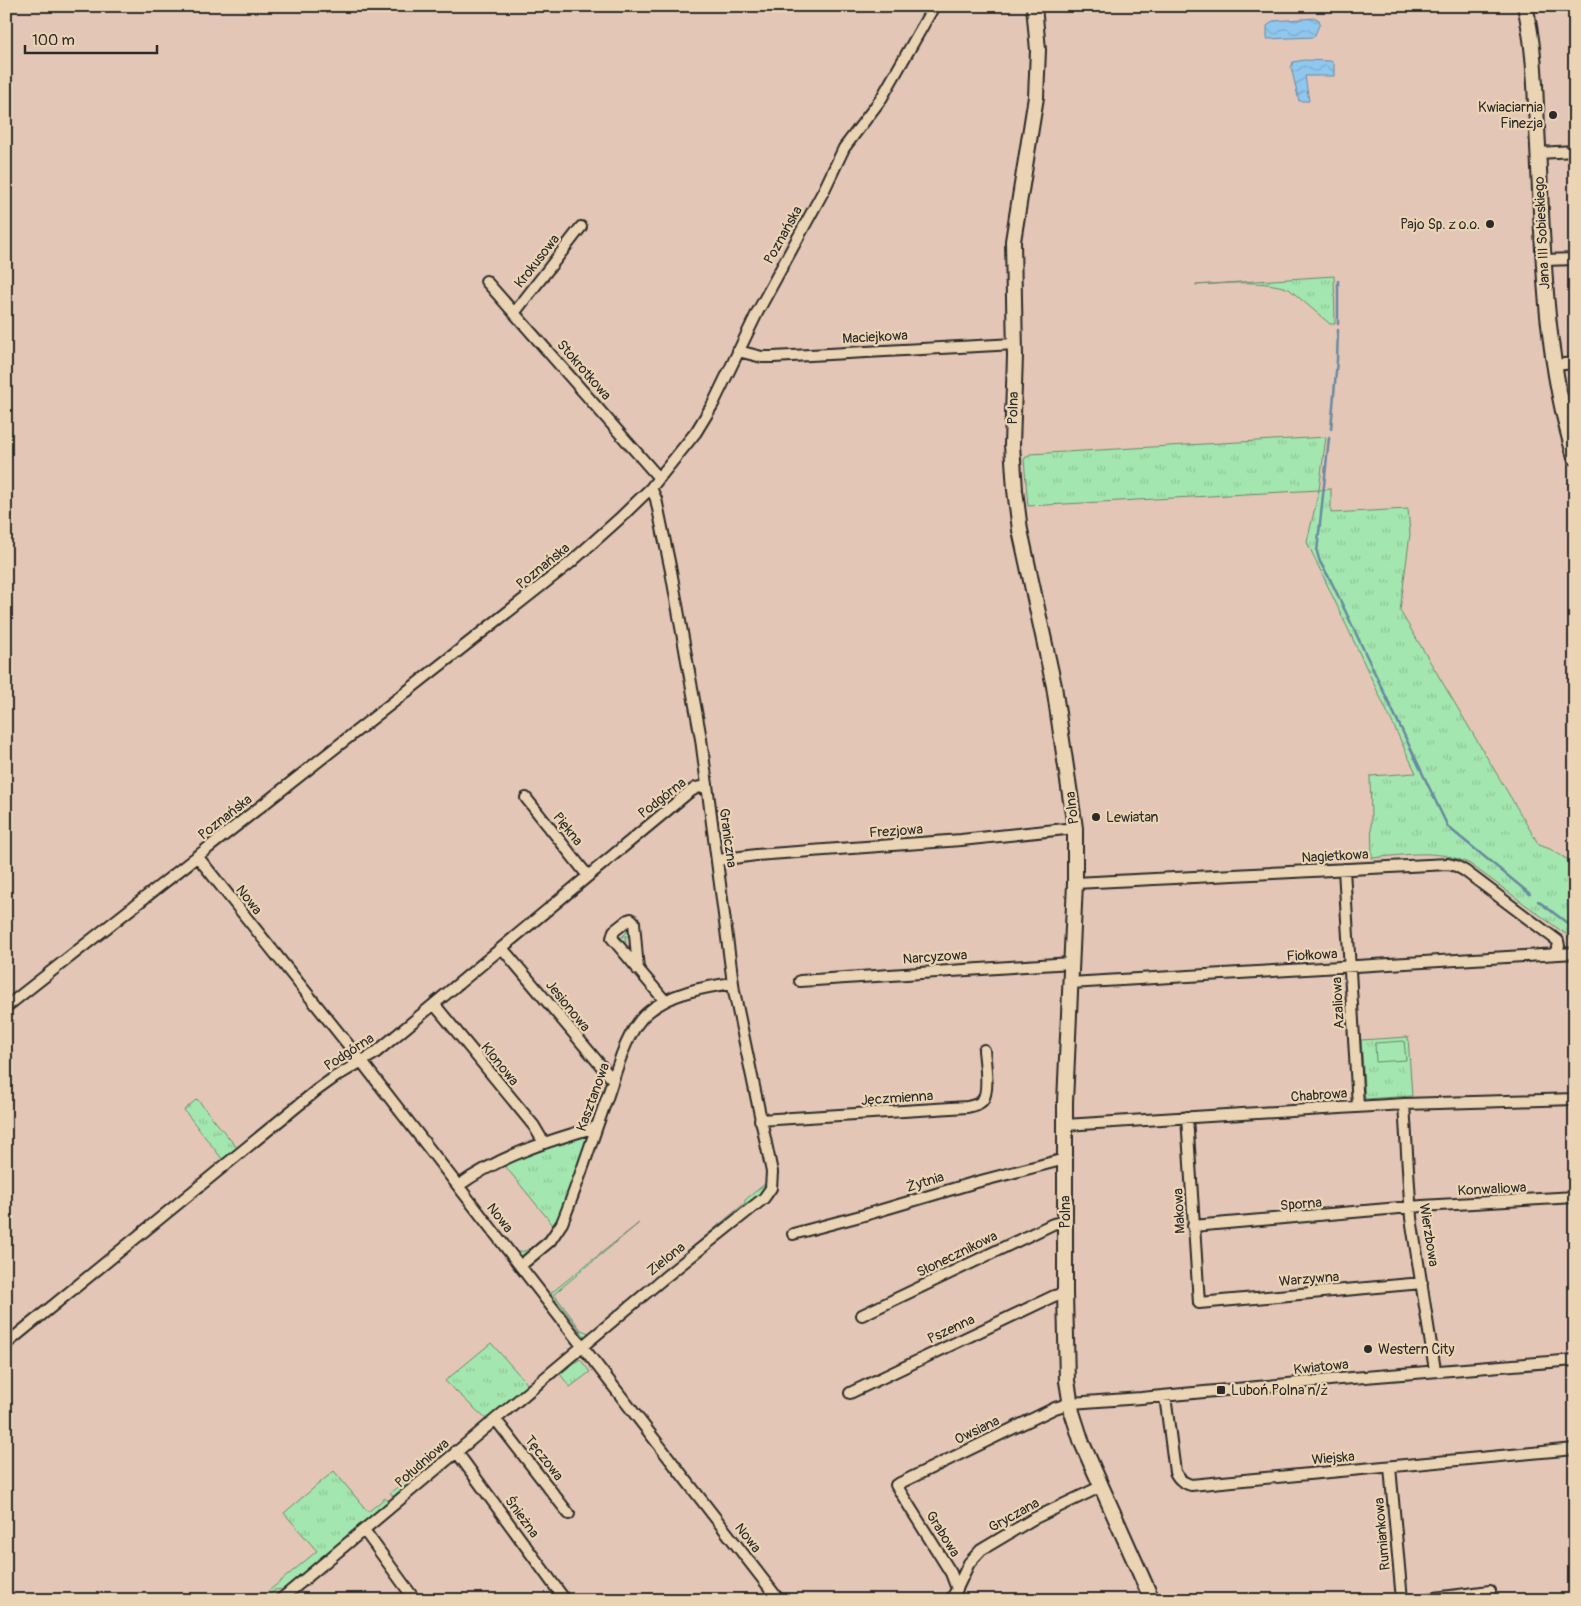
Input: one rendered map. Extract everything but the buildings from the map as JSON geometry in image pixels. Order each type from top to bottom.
[{"type":"street","name":"Poznańska","points":[[6,1007],[570,563],[651,488],[689,442],[703,420],[723,385],[765,297],[824,190],[844,148],[881,99],[934,6]]},
{"type":"street","name":"Polna","points":[[1034,6],[1038,39],[1038,80],[1034,120],[1014,235],[1015,344],[1012,437],[1018,514],[1054,686],[1075,828],[1075,883],[1065,1124],[1067,1367],[1071,1403],[1082,1443],[1152,1600]]},
{"type":"street","name":"Jana III Sobieskiego","points":[[1525,6],[1532,50],[1548,327],[1560,400],[1574,450]]},
{"type":"street","points":[[1538,153],[1575,151]]},
{"type":"street","name":"Krokusowa","points":[[515,312],[581,227]]},
{"type":"street","points":[[1544,260],[1575,259]]},
{"type":"street","name":"Stokrotkowa","points":[[486,282],[515,312],[659,478]]},
{"type":"street","name":"Maciejkowa","points":[[738,351],[762,357],[773,357],[1015,344]]},
{"type":"street","points":[[1553,365],[1575,363]]},
{"type":"street","name":"Graniczna","points":[[651,488],[656,499],[671,571],[702,739],[732,984],[772,1177],[771,1188],[768,1193]]},
{"type":"street","name":"Podgórna","points":[[6,1344],[317,1090],[335,1077],[362,1062],[434,1004],[688,793],[696,788],[707,786]]},
{"type":"street","name":"Piękna","points":[[526,798],[588,876]]},
{"type":"street","name":"Frezjowa","points":[[718,860],[756,855],[961,840],[1075,828]]},
{"type":"street","name":"Nowa","points":[[197,856],[362,1062],[779,1600]]},
{"type":"street","name":"Nagietkowa","points":[[1075,883],[1442,863],[1456,866],[1480,882],[1558,941],[1559,946],[1554,954]]},
{"type":"street","name":"Azaliowa","points":[[1344,869],[1358,1106]]},
{"type":"street","name":"Jesionowa","points":[[502,948],[613,1080]]},
{"type":"street","name":"Fiołkowa","points":[[1070,983],[1575,953]]},
{"type":"street","name":"Narcyzowa","points":[[800,980],[1071,963]]},
{"type":"street","points":[[638,970],[664,1001]]},
{"type":"street","name":"Kasztanowa","points":[[520,1266],[550,1241],[559,1230],[613,1080],[636,1026],[645,1015],[664,1001],[681,995],[732,984]]},
{"type":"street","name":"Klonowa","points":[[434,1004],[534,1126],[544,1143]]},
{"type":"street","name":"Jęczmienna","points":[[760,1120],[968,1107],[975,1105],[981,1102],[985,1096],[984,1050]]},
{"type":"street","name":"Chabrowa","points":[[1065,1124],[1358,1106],[1575,1099]]},
{"type":"street","name":"Wierzbowa","points":[[1404,1104],[1410,1208],[1435,1370]]},
{"type":"street","name":"Makowa","points":[[1187,1117],[1199,1303]]},
{"type":"street","points":[[458,1186],[492,1164],[544,1143],[596,1127]]},
{"type":"street","name":"Żytnia","points":[[793,1234],[868,1214],[953,1188],[1065,1159]]},
{"type":"street","name":"Zielona","points":[[582,1347],[768,1193]]},
{"type":"street","name":"Konwaliowa","points":[[1410,1208],[1575,1197]]},
{"type":"street","name":"Sporna","points":[[1193,1226],[1410,1208]]},
{"type":"street","name":"Słonecznikowa","points":[[862,1315],[1049,1226],[1065,1221]]},
{"type":"street","name":"Warzywna","points":[[1199,1303],[1422,1283]]},
{"type":"street","name":"Pszenna","points":[[850,1393],[1066,1292]]},
{"type":"street","name":"Południowa","points":[[280,1600],[582,1347]]},
{"type":"street","name":"Kwiatowa","points":[[1071,1403],[1165,1396],[1435,1370],[1575,1360]]},
{"type":"street","name":"Wiejska","points":[[1165,1396],[1174,1468],[1178,1479],[1191,1485],[1575,1449]]},
{"type":"street","name":"Owsiana","points":[[896,1485],[1042,1413],[1071,1403]]},
{"type":"street","name":"Tęczowa","points":[[496,1420],[570,1514]]},
{"type":"street","name":"Śnieżna","points":[[456,1451],[565,1600]]},
{"type":"street","name":"Rumiankowa","points":[[1390,1467],[1402,1600]]},
{"type":"street","name":"Grabowa","points":[[896,1485],[951,1573],[956,1582],[957,1589]]},
{"type":"street","name":"Gryczana","points":[[957,1589],[969,1562],[985,1548],[1033,1519],[1102,1486]]},
{"type":"street","points":[[364,1530],[415,1600]]},
{"type":"street","points":[[950,1600],[957,1589]]},
{"type":"street","points":[[1419,1600],[1490,1591]]},
{"type":"green space","points":[[1228,6],[1323,6],[1229,11]]},
{"type":"green space","points":[[1334,276],[1335,324],[1330,324],[1289,289],[1255,283],[1195,285]]},
{"type":"green space","points":[[1326,437],[1319,490],[1028,506],[1024,459],[1030,454]]},
{"type":"green space","points":[[1331,489],[1331,513],[1408,509],[1410,534],[1400,611],[1539,845],[1550,849],[1575,864],[1575,941],[1470,864],[1458,859],[1434,854],[1409,854],[1372,858],[1370,776],[1416,773],[1307,542],[1319,490]]},
{"type":"green space","points":[[629,925],[631,936],[625,936],[626,946],[632,946],[632,953],[615,934],[617,933],[621,938],[627,932],[624,927]]},
{"type":"green space","points":[[1408,1037],[1412,1096],[1365,1099],[1361,1040]]},
{"type":"green space","points":[[1404,1041],[1406,1060],[1376,1062],[1375,1043]]},
{"type":"green space","points":[[197,1099],[238,1149],[223,1160],[184,1110]]},
{"type":"green space","points":[[582,1135],[586,1137],[587,1142],[559,1221],[551,1234],[527,1254],[521,1256],[519,1252],[534,1246],[553,1225],[505,1166],[491,1170],[539,1149]]},
{"type":"green space","points":[[767,1175],[768,1184],[761,1194],[598,1328],[596,1327],[745,1203],[745,1200],[766,1183]]},
{"type":"green space","points":[[639,1223],[554,1294],[581,1330],[589,1333],[585,1337],[551,1293]]},
{"type":"green space","points":[[491,1343],[531,1388],[488,1421],[445,1381]]},
{"type":"green space","points":[[580,1359],[590,1372],[570,1387],[560,1374]]},
{"type":"green space","points":[[434,1458],[436,1463],[396,1500],[390,1493]]},
{"type":"green space","points":[[334,1471],[368,1512],[385,1498],[391,1504],[312,1570],[283,1589],[275,1590],[263,1600],[258,1600],[317,1551],[284,1513]]},
{"type":"water","points":[[1316,18],[1320,23],[1314,37],[1267,39],[1267,26],[1273,21]]},
{"type":"water","points":[[1304,60],[1331,61],[1334,64],[1334,76],[1305,76],[1309,101],[1299,101],[1291,67],[1293,62]]},
{"type":"waterway","points":[[1338,281],[1338,324]]},
{"type":"waterway","points":[[1331,429],[1338,330]]},
{"type":"waterway","points":[[1329,438],[1317,552],[1320,562],[1331,581],[1448,827],[1530,894]]},
{"type":"waterway","points":[[1538,901],[1575,929]]},
{"type":"place","name":"Kwiaciarnia Finezja","points":[[1553,115]]},
{"type":"place","name":"Pajo Sp. z o.o.","points":[[1490,224]]},
{"type":"place","name":"Lewiatan","points":[[1096,817]]},
{"type":"place","name":"Western City","points":[[1368,1349]]},
{"type":"place","name":"Luboń Polna n/ż","points":[[1221,1390]]}]
